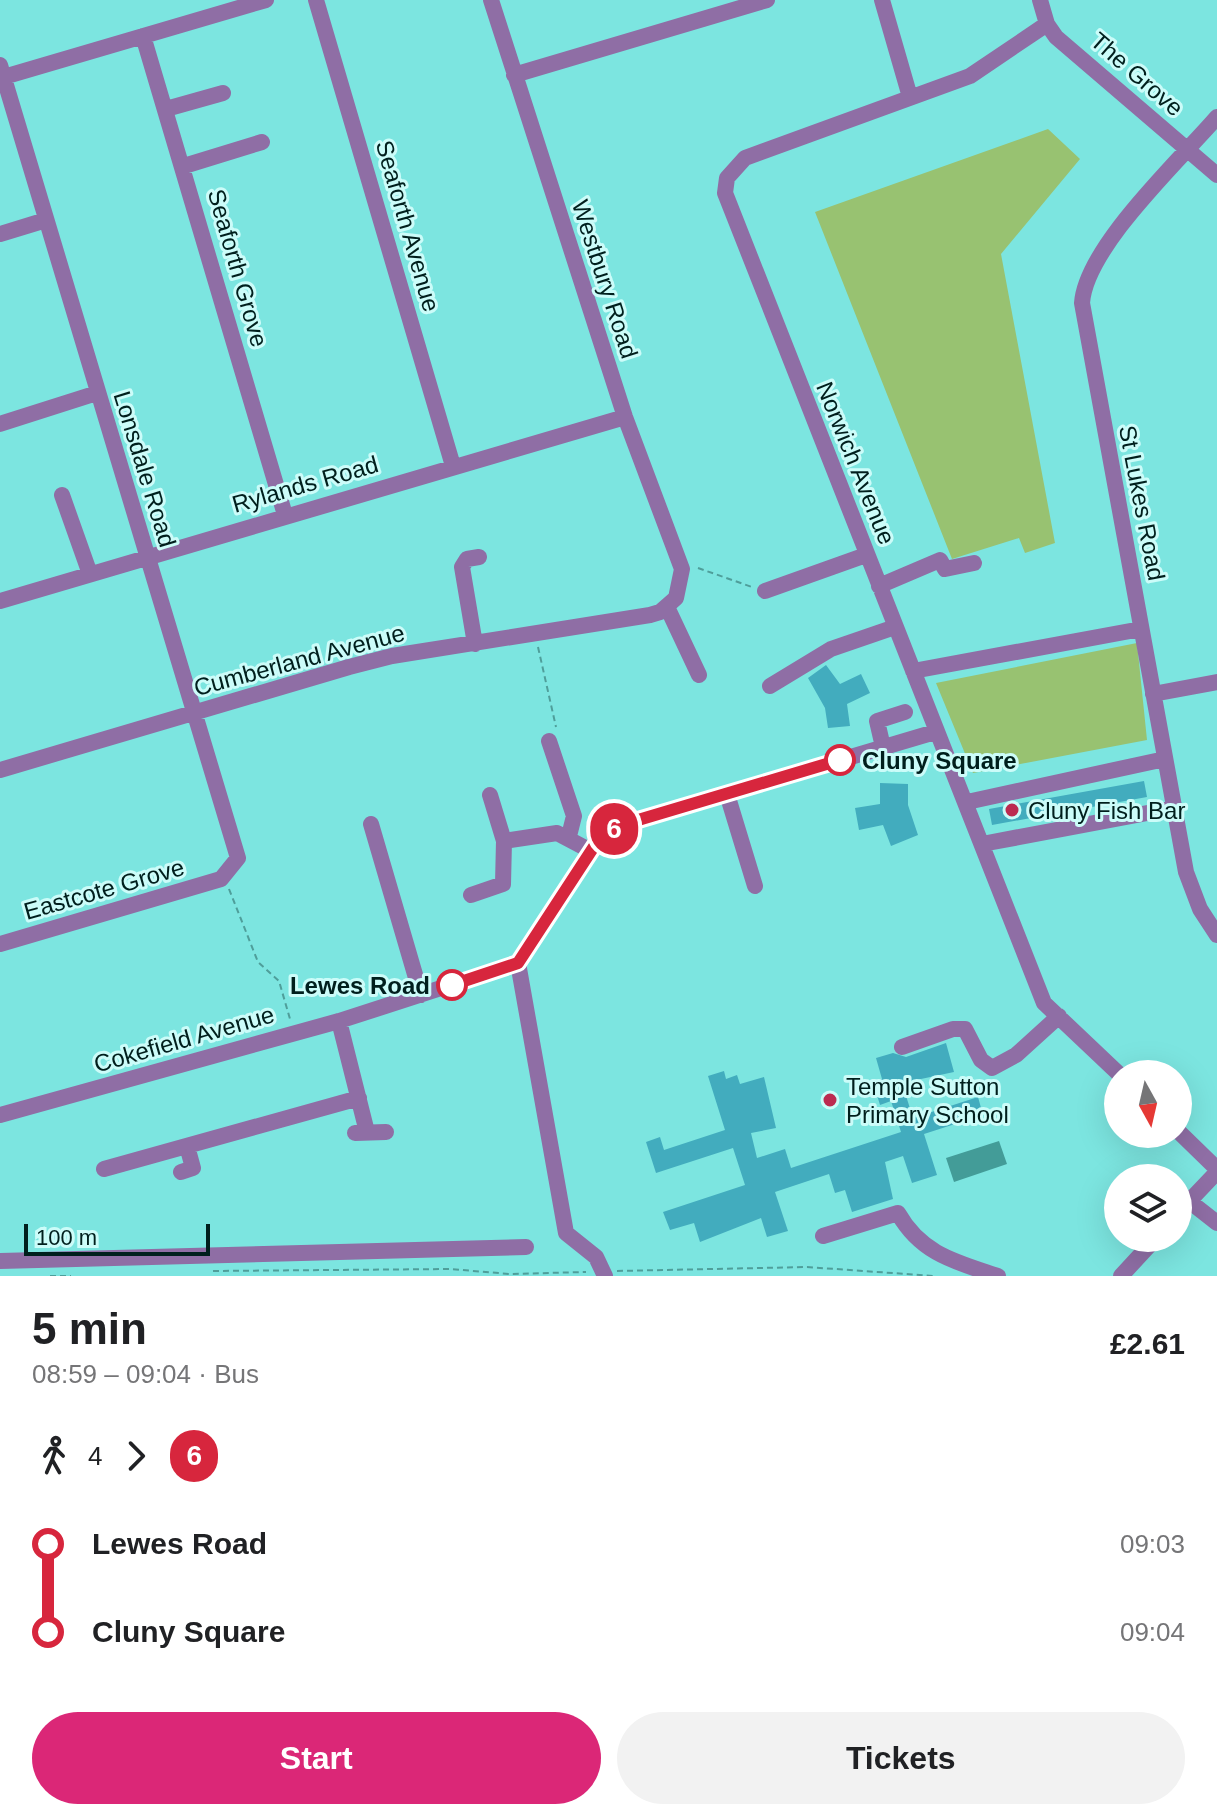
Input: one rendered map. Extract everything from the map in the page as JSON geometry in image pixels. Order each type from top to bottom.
[{"type":"street","points":[[1,73],[266,0]]},
{"type":"street","name":"Seaforth Avenue","points":[[316,0],[453,466]]},
{"type":"street","name":"Westbury Road","points":[[491,0],[625,417],[680,565]]},
{"type":"street","points":[[514,75],[767,0]]},
{"type":"street","points":[[882,0],[910,97]]},
{"type":"street","name":"The Grove","points":[[1040,0],[1047,24],[1056,37],[1217,175]]},
{"type":"street","name":"Norwich Avenue","points":[[1047,24],[984,69],[745,158],[727,178],[725,193],[1044,1003],[1105,1060]]},
{"type":"street","name":"Seaforth Grove","points":[[143,36],[285,515]]},
{"type":"street","name":"Lonsdale Road","points":[[1,73],[145,556],[237,850],[235,866],[223,878]]},
{"type":"street","points":[[166,109],[223,93]]},
{"type":"street","name":"St Lukes Road","points":[[1217,117],[1104,248],[1083,287],[1083,316],[1174,808],[1193,894],[1217,935]]},
{"type":"street","points":[[184,166],[262,142]]},
{"type":"street","points":[[0,234],[46,220]]},
{"type":"street","points":[[0,424],[97,393]]},
{"type":"street","name":"Rylands Road","points":[[0,601],[625,417]]},
{"type":"street","points":[[62,495],[90,574]]},
{"type":"street","points":[[765,591],[866,555]]},
{"type":"street","points":[[475,644],[462,567],[467,559],[479,557]]},
{"type":"street","points":[[879,586],[940,560],[945,569],[974,563]]},
{"type":"street","points":[[680,565],[680,589],[667,607],[699,675]]},
{"type":"street","name":"Cumberland Avenue","points":[[0,770],[364,663],[650,615],[667,607]]},
{"type":"street","points":[[770,686],[831,649],[895,627]]},
{"type":"street","points":[[913,671],[1141,629]]},
{"type":"street","points":[[1153,694],[1217,682]]},
{"type":"street","points":[[883,747],[877,721],[905,712]]},
{"type":"street","points":[[604,1274],[596,1257],[566,1233],[518,963],[591,851],[618,826],[935,732]]},
{"type":"street","points":[[549,741],[574,816],[569,836]]},
{"type":"street","points":[[967,802],[1165,759]]},
{"type":"street","points":[[727,794],[755,886]]},
{"type":"street","points":[[471,895],[503,886],[504,841],[490,795]]},
{"type":"street","points":[[982,844],[1174,808]]},
{"type":"street","points":[[371,824],[421,995]]},
{"type":"street","points":[[504,841],[547,832],[569,836],[591,851]]},
{"type":"street","name":"Eastcote Grove","points":[[0,944],[223,878]]},
{"type":"street","name":"Cokefield Avenue","points":[[0,1115],[339,1021],[518,963]]},
{"type":"street","points":[[902,1047],[953,1029],[965,1029],[981,1060],[992,1068],[1016,1055],[1059,1016]]},
{"type":"street","points":[[339,1021],[359,1098],[361,1133],[386,1132]]},
{"type":"street","points":[[104,1169],[359,1098]]},
{"type":"street","points":[[1192,1145],[1217,1170],[1192,1198]]},
{"type":"street","points":[[181,1172],[193,1168],[187,1146]]},
{"type":"street","points":[[1192,1211],[1217,1223]]},
{"type":"street","points":[[823,1236],[898,1213],[909,1232],[928,1250],[998,1276]]},
{"type":"street","points":[[0,1261],[526,1247]]},
{"type":"street","points":[[1121,1276],[1143,1252]]},
{"type":"path","points":[[680,565],[765,591]]},
{"type":"path","points":[[223,878],[258,962],[279,981],[295,1033]]},
{"type":"path","points":[[209,1271],[450,1269],[510,1274],[604,1274],[807,1267],[934,1276]]},
{"type":"path","points":[[42,1271],[71,1271]]},
{"type":"path","points":[[50,1276],[71,1276]]},
{"type":"green space","points":[[1048,129],[1080,159],[1001,254],[1055,543],[1025,553],[1019,538],[952,559],[815,212]]},
{"type":"green space","points":[[1137,643],[1147,740],[973,773],[936,683]]},
{"type":"water","points":[[999,1141],[1007,1164],[954,1182],[946,1158]]},
{"type":"building","points":[[826,665],[840,684],[861,674],[870,693],[847,704],[850,726],[828,728],[825,708],[808,678]]},
{"type":"building","points":[[1144,781],[1147,797],[992,825],[989,809]]},
{"type":"building","points":[[880,783],[908,784],[908,805],[918,835],[891,846],[883,825],[859,830],[855,808],[880,804]]},
{"type":"building","points":[[946,1043],[954,1072],[902,1083],[913,1118],[978,1097],[983,1115],[924,1134],[937,1175],[912,1183],[903,1156],[885,1162],[893,1199],[852,1212],[845,1190],[835,1193],[829,1174],[775,1192],[788,1231],[767,1237],[761,1218],[700,1242],[694,1223],[670,1230],[663,1212],[745,1185],[733,1148],[656,1173],[646,1142],[660,1137],[664,1150],[725,1130],[708,1076],[724,1071],[726,1079],[737,1075],[740,1084],[764,1077],[776,1128],[751,1133],[757,1158],[785,1149],[791,1168],[901,1132],[891,1101],[880,1105],[873,1082],[882,1079],[876,1058],[893,1053],[906,1057]]},
{"type":"bus line","name":"6","points":[[452,985],[518,963],[595,845],[618,826],[840,760]]},
{"type":"place","name":"Cluny Square","points":[[840,760]]},
{"type":"place","name":"Cluny Fish Bar","points":[[1012,810]]},
{"type":"place","name":"Lewes Road","points":[[452,985]]},
{"type":"place","name":"Temple Sutton Primary School","points":[[830,1100]]}]
